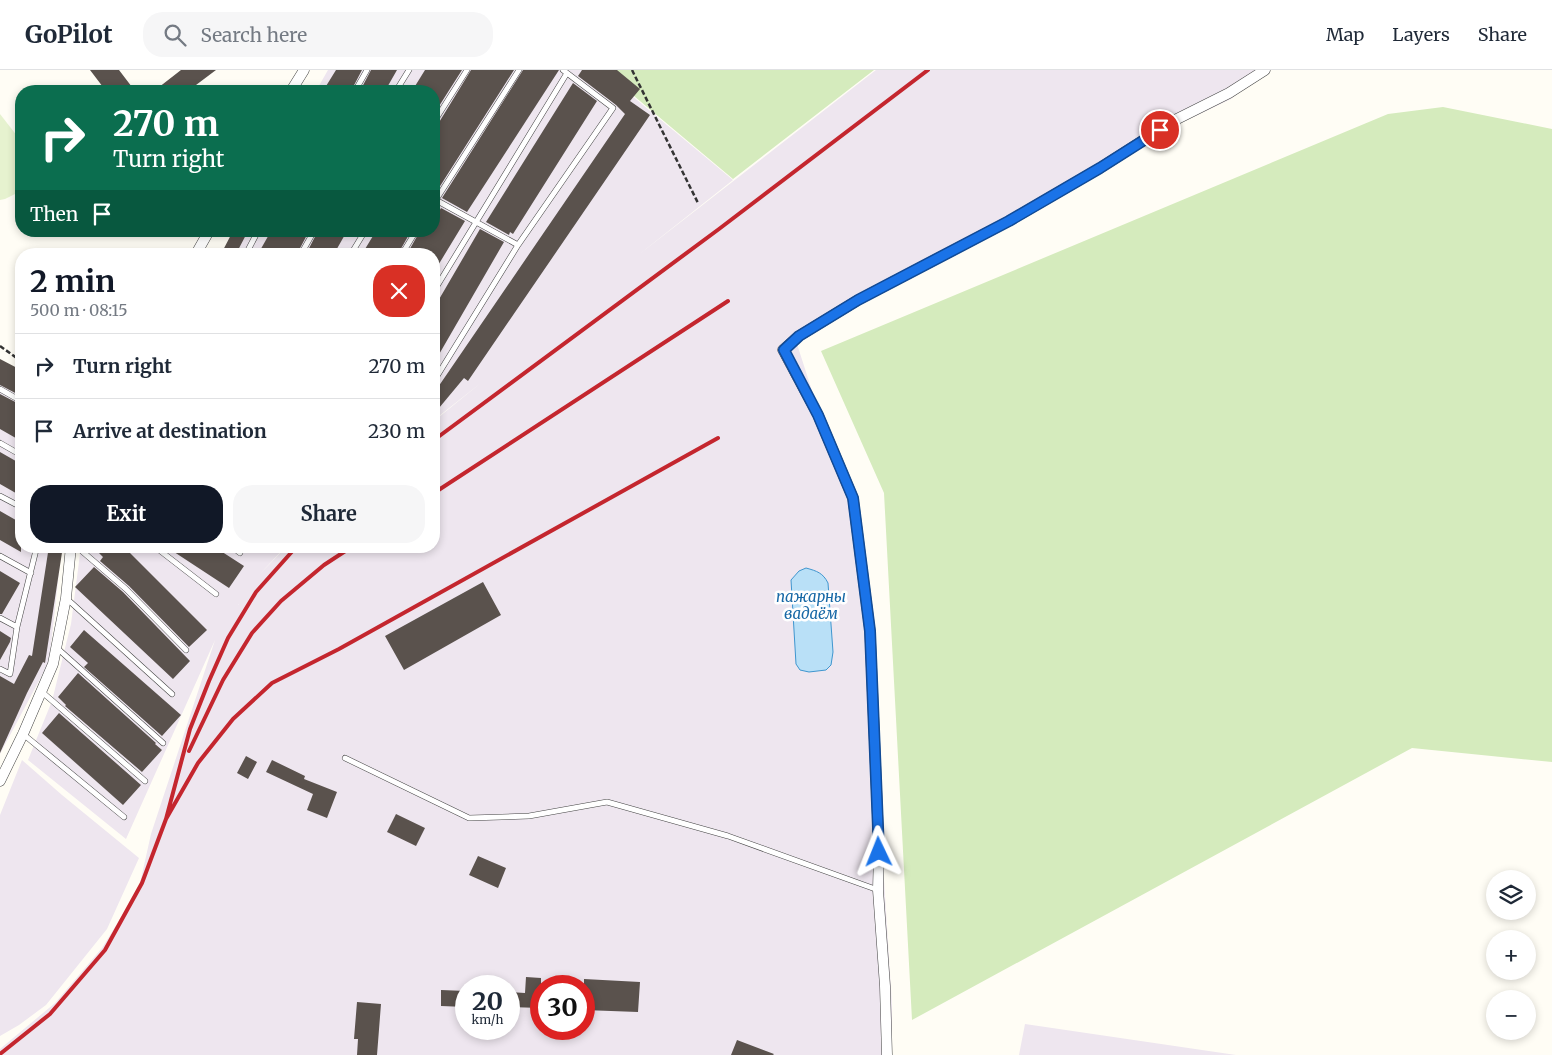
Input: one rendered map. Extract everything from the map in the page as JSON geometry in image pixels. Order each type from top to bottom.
[{"type":"street","points":[[295,85],[304,70]]},
{"type":"street","points":[[887,1055],[885,986],[878,890],[879,852],[870,631],[853,498],[818,415],[784,350],[799,336],[858,300],[1009,221],[1100,168],[1175,120],[1228,93],[1266,70]]},
{"type":"street","points":[[199,248],[206,237]]},
{"type":"street","points":[[0,781],[23,734],[53,664],[66,598],[70,553]]},
{"type":"lane","points":[[358,85],[367,70]]},
{"type":"lane","points":[[400,85],[409,70]]},
{"type":"lane","points":[[440,112],[466,70]]},
{"type":"lane","points":[[440,191],[519,70]]},
{"type":"lane","points":[[440,281],[565,72],[614,108],[518,245],[440,371]]},
{"type":"lane","points":[[440,203],[518,245]]},
{"type":"lane","points":[[304,248],[311,237]]},
{"type":"lane","points":[[355,248],[361,237]]},
{"type":"lane","points":[[406,248],[412,237]]},
{"type":"lane","points":[[0,389],[15,398]]},
{"type":"lane","points":[[0,443],[15,452]]},
{"type":"lane","points":[[0,496],[15,504]]},
{"type":"lane","points":[[0,669],[10,674],[18,627],[35,553]]},
{"type":"lane","points":[[84,553],[126,589],[186,650]]},
{"type":"lane","points":[[163,553],[216,594]]},
{"type":"lane","points":[[0,556],[31,573]]},
{"type":"lane","points":[[66,598],[172,694]]},
{"type":"lane","points":[[0,618],[18,627]]},
{"type":"lane","points":[[57,648],[163,742]]},
{"type":"lane","points":[[42,692],[145,781]]},
{"type":"lane","points":[[23,734],[124,817]]},
{"type":"lane","points":[[345,758],[468,818],[529,816],[607,802],[728,836],[878,890]]},
{"type":"path","points":[[632,70],[698,204]]},
{"type":"path","points":[[0,346],[15,357]]},
{"type":"shaded area","points":[[328,70],[601,70],[733,180],[637,256],[876,70],[1266,70],[1231,99],[1175,126],[852,307],[797,344],[850,509],[868,631],[892,1004],[892,1055],[0,1055],[0,1049],[55,1003],[102,948],[139,888],[151,834],[215,640],[126,839],[28,760],[52,701],[71,624],[80,553],[279,553],[258,576],[280,553],[440,553],[440,416],[482,382],[440,415],[440,248],[228,248],[233,237],[440,237],[440,85],[319,85]]},
{"type":"shaded area","points":[[0,362],[15,369],[15,553],[61,553],[49,662],[0,754]]},
{"type":"shaded area","points":[[22,760],[139,858],[107,929],[46,1005],[0,1036],[0,815]]},
{"type":"shaded area","points":[[1025,1024],[1236,1055],[1019,1055]]},
{"type":"green space","points":[[603,70],[874,70],[733,179]]},
{"type":"green space","points":[[1443,107],[1552,129],[1552,762],[1412,748],[912,1020],[884,493],[821,351],[1388,114]]},
{"type":"green space","points":[[0,114],[15,133],[15,194],[0,200]]},
{"type":"water","name":"пажарны вадаём","points":[[806,568],[819,573],[828,583],[833,652],[831,665],[826,670],[809,672],[800,670],[796,664],[791,580],[799,571]]},
{"type":"building","points":[[90,70],[119,70],[130,85],[101,85]]},
{"type":"building","points":[[181,70],[216,70],[196,85],[162,85]]},
{"type":"building","points":[[336,70],[362,70],[354,85],[327,85]]},
{"type":"building","points":[[371,70],[397,70],[388,85],[363,85]]},
{"type":"building","points":[[425,70],[462,70],[440,105],[440,85],[416,85]]},
{"type":"building","points":[[471,70],[514,70],[440,186],[440,121]]},
{"type":"building","points":[[523,70],[559,70],[467,212],[442,198]]},
{"type":"building","points":[[582,70],[617,70],[640,89],[630,101],[650,115],[468,381],[464,378],[440,407],[440,384],[625,114],[578,76]]},
{"type":"building","points":[[573,83],[597,101],[513,234],[510,232],[509,235],[486,222]]},
{"type":"building","points":[[441,208],[465,221],[440,262],[440,248],[410,248],[417,237],[440,237]]},
{"type":"building","points":[[480,229],[504,242],[440,353],[440,298]]},
{"type":"building","points":[[230,237],[245,237],[239,248],[224,248]]},
{"type":"building","points":[[268,237],[306,237],[300,248],[261,248]]},
{"type":"building","points":[[315,237],[344,237],[337,248],[309,248]]},
{"type":"building","points":[[372,237],[408,237],[401,248],[366,248]]},
{"type":"building","points":[[0,359],[15,367],[15,393],[0,385]]},
{"type":"building","points":[[0,394],[15,402],[15,438],[0,429]]},
{"type":"building","points":[[0,452],[15,461],[15,493],[0,484]]},
{"type":"building","points":[[0,511],[15,520],[15,549],[0,540]]},
{"type":"building","points":[[48,553],[62,553],[45,663],[43,662],[27,693],[0,753],[0,676],[14,684],[29,655],[32,656]]},
{"type":"building","points":[[99,553],[130,553],[207,630],[189,647],[129,586],[100,561],[103,557]]},
{"type":"building","points":[[176,553],[224,553],[244,566],[229,588]]},
{"type":"building","points":[[94,567],[123,592],[190,661],[173,679],[75,587]]},
{"type":"building","points":[[0,571],[20,583],[2,614],[0,614]]},
{"type":"building","points":[[483,582],[501,615],[404,670],[385,636]]},
{"type":"building","points":[[84,630],[181,715],[162,736],[84,667],[88,663],[70,647]]},
{"type":"building","points":[[0,631],[11,638],[0,660]]},
{"type":"building","points":[[78,673],[162,750],[142,772],[65,706],[58,697]]},
{"type":"building","points":[[59,713],[141,785],[123,805],[42,733]]},
{"type":"building","points":[[246,756],[257,762],[248,779],[237,773]]},
{"type":"building","points":[[272,760],[305,776],[304,779],[337,792],[327,818],[307,810],[313,794],[266,772]]},
{"type":"building","points":[[396,814],[425,828],[416,846],[387,832]]},
{"type":"building","points":[[478,856],[506,868],[498,888],[469,875]]},
{"type":"building","points":[[526,977],[530,977],[530,1008],[520,1007],[520,993],[525,993]]},
{"type":"building","points":[[595,980],[640,982],[638,1012],[595,1010]]},
{"type":"building","points":[[441,990],[455,991],[455,1007],[441,1006]]},
{"type":"building","points":[[357,1002],[381,1004],[377,1055],[357,1055],[358,1039],[354,1039]]},
{"type":"building","points":[[737,1040],[774,1054],[731,1055]]},
{"type":"railway","points":[[440,436],[719,229],[928,70]]},
{"type":"railway","points":[[440,489],[728,301]]},
{"type":"railway","points":[[166,819],[198,763],[233,719],[272,683],[339,649],[718,438]]},
{"type":"railway","points":[[0,1054],[50,1014],[105,950],[142,883],[166,819],[190,729],[228,638],[256,592],[291,553]]},
{"type":"railway","points":[[189,751],[223,680],[252,633],[281,601],[324,565],[342,553]]},
{"type":"route","points":[[879,852],[870,631],[853,498],[818,415],[784,350],[799,336],[858,300],[1009,221],[1100,168],[1160,130]]}]
